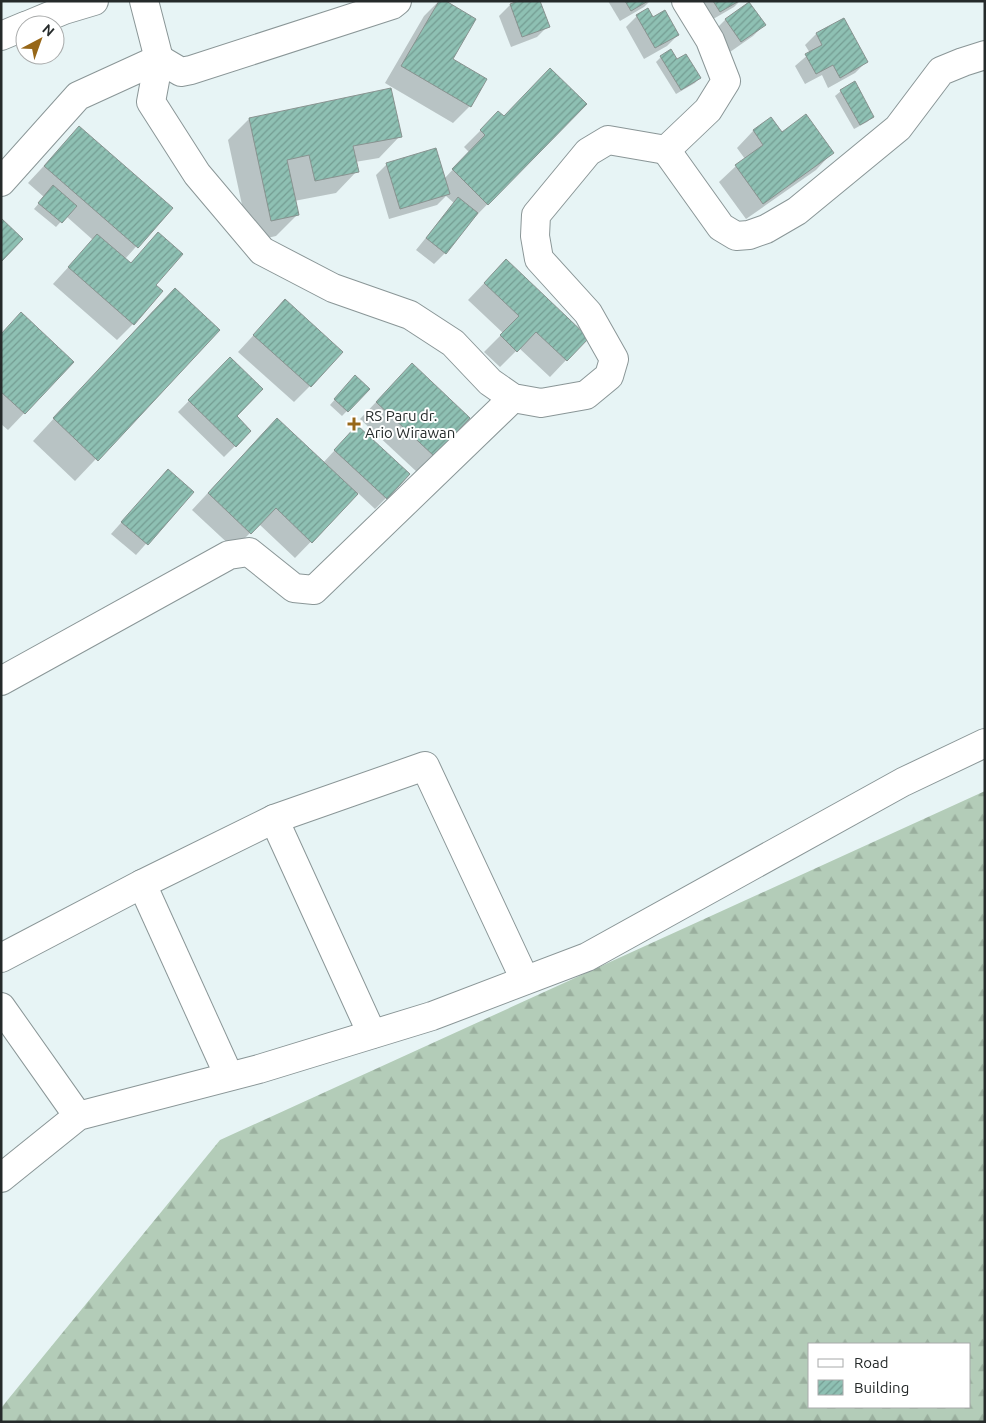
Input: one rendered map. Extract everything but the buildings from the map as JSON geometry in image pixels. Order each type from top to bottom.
[{"type":"street","points":[[52,15],[94,1]]},
{"type":"street","points":[[144,1],[159,59],[151,102],[197,174],[262,250],[333,288],[410,315],[453,343],[490,382],[513,398],[541,403],[586,395],[609,376],[614,359],[588,313],[539,259],[536,236],[536,215],[588,152],[608,140],[666,150],[721,227],[736,236],[749,235],[766,229],[796,211],[898,128],[941,71],[985,55]]},
{"type":"street","points":[[159,59],[181,72],[191,70],[392,5],[397,1]]},
{"type":"street","points":[[666,150],[708,110],[726,81],[710,40],[686,1]]},
{"type":"street","points":[[1,36],[15,31]]},
{"type":"street","points":[[1,182],[78,96],[159,59]]},
{"type":"street","points":[[1,681],[229,555],[249,552],[294,588],[314,590],[513,398]]},
{"type":"street","points":[[1,1178],[78,1116],[229,1076],[432,1016],[587,957],[903,782],[985,743]]},
{"type":"street","points":[[1,958],[142,884],[274,820],[425,766],[525,980]]},
{"type":"street","points":[[274,820],[372,1034]]},
{"type":"street","points":[[142,884],[229,1076]]},
{"type":"street","points":[[1,1008],[78,1116]]},
{"type":"green space","points":[[985,791],[985,1422],[1,1422],[1,1408],[220,1140]]},
{"type":"place","name":"RS Paru dr. Ario Wirawan","points":[[354,424]]}]
